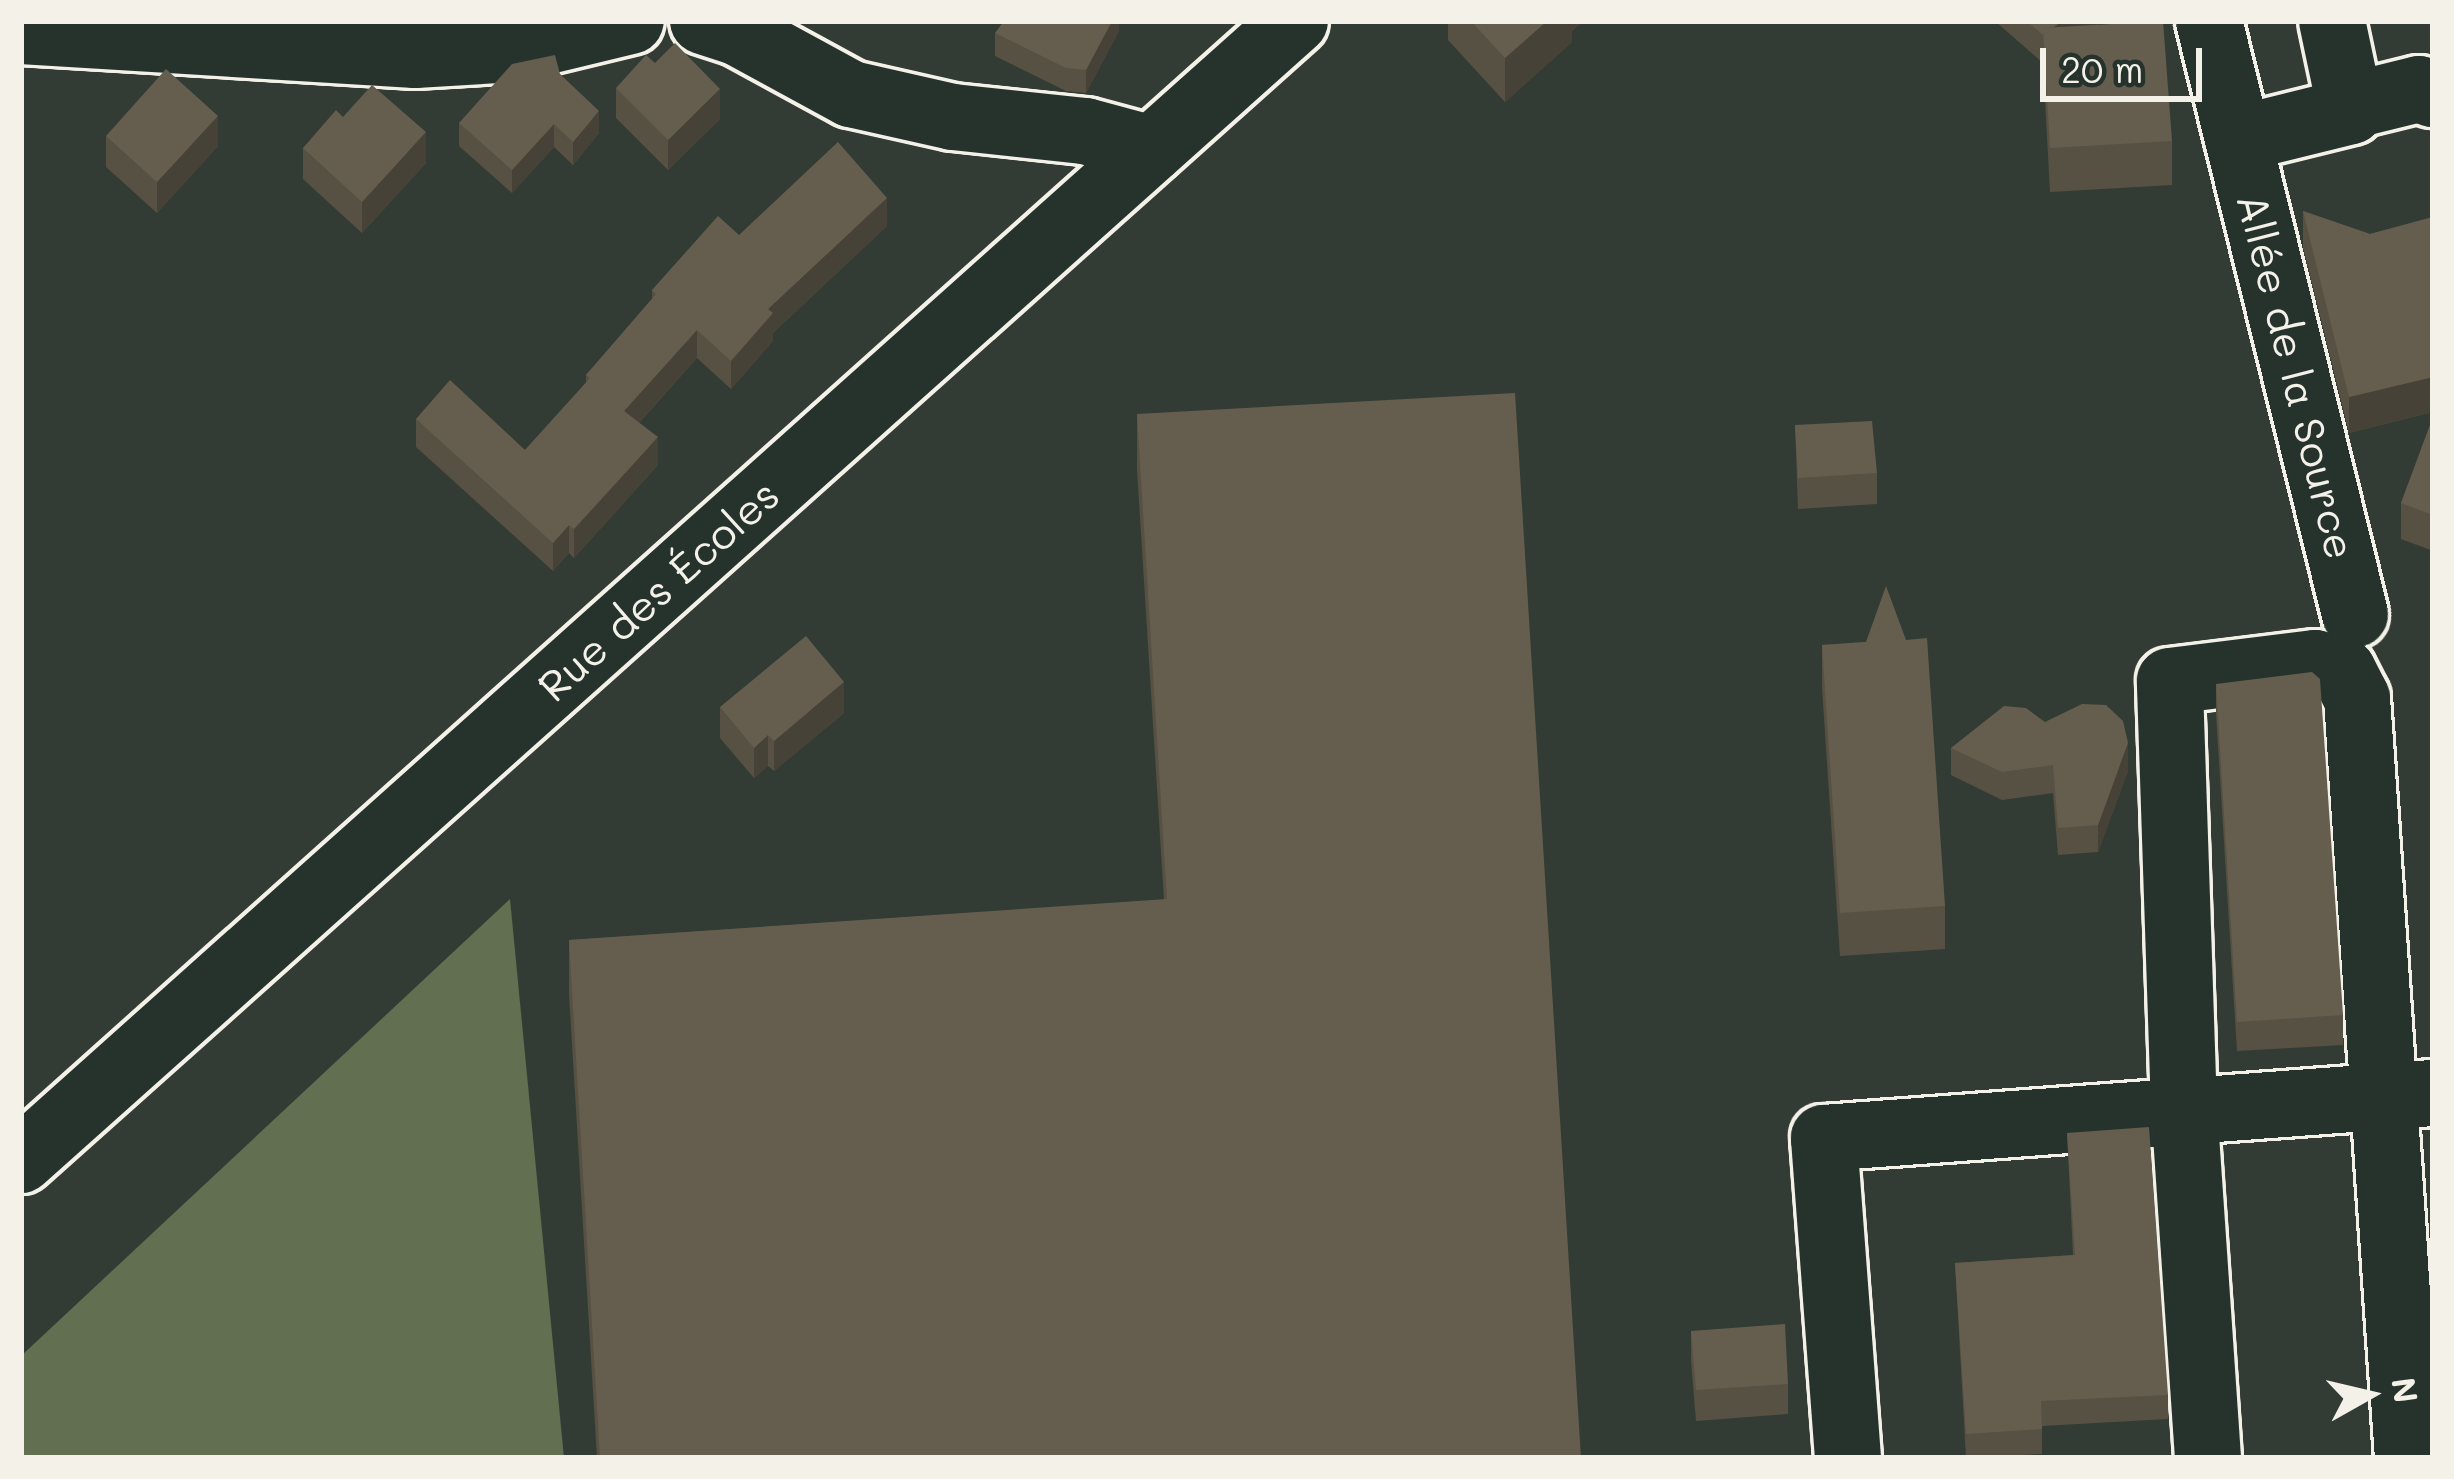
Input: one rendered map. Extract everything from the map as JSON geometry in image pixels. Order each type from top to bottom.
[{"type":"street","points":[[21,32],[415,56],[515,49],[631,21]]},
{"type":"street","points":[[703,21],[739,33],[851,94],[953,117],[1085,131],[1152,149]]},
{"type":"street","name":"Rue des Écoles","points":[[21,1160],[1295,21]]},
{"type":"street","name":"Allée de la Source","points":[[2209,21],[2350,643],[2409,1094],[2408,1458]]},
{"type":"street","points":[[2238,139],[2351,111],[2332,21]]},
{"type":"street","points":[[2350,106],[2420,89],[2433,94]]},
{"type":"street","points":[[2208,1458],[2183,1109],[2170,681],[2315,663],[2350,643]]},
{"type":"street","points":[[1848,1458],[1824,1138],[2409,1094]]},
{"type":"green space","points":[[510,899],[564,1458],[21,1458],[21,1356]]},
{"type":"building","points":[[1004,21],[1112,21],[1086,70],[1066,68],[995,33]]},
{"type":"building","points":[[1471,21],[1547,21],[1505,58]]},
{"type":"building","points":[[2027,21],[2062,21],[2043,28],[2043,35]]},
{"type":"building","points":[[2163,21],[2172,141],[2050,148],[2043,28]]},
{"type":"building","points":[[675,43],[720,89],[668,140],[616,88],[646,55],[655,63]]},
{"type":"building","points":[[555,55],[560,74],[599,111],[573,142],[554,124],[512,170],[459,123],[512,64]]},
{"type":"building","points":[[166,69],[218,116],[157,182],[106,136]]},
{"type":"building","points":[[372,85],[426,132],[362,202],[303,148],[336,110],[343,117]]},
{"type":"building","points":[[838,142],[887,198],[768,309],[773,313],[731,361],[697,330],[624,411],[658,437],[574,529],[569,525],[553,543],[416,419],[450,380],[525,450],[590,378],[586,375],[656,294],[652,290],[718,216],[739,235]]},
{"type":"building","points":[[2303,211],[2370,234],[2433,217],[2433,377],[2349,397]]},
{"type":"building","points":[[1515,393],[1581,1458],[600,1458],[569,940],[1167,899],[1137,414]]},
{"type":"building","points":[[2433,417],[2433,515],[2401,503]]},
{"type":"building","points":[[1872,421],[1877,473],[1798,478],[1795,425]]},
{"type":"building","points":[[1886,586],[1906,640],[1927,638],[1945,906],[1840,913],[1822,645],[1866,642]]},
{"type":"building","points":[[806,636],[844,682],[774,741],[768,735],[754,748],[720,707]]},
{"type":"building","points":[[2312,672],[2320,679],[2343,1015],[2237,1022],[2216,684]]},
{"type":"building","points":[[2082,704],[2106,705],[2123,721],[2128,743],[2098,825],[2058,828],[2053,765],[2002,772],[1951,748],[2004,706],[2026,708],[2045,722]]},
{"type":"building","points":[[2149,1127],[2168,1395],[2041,1401],[2042,1429],[1966,1434],[1955,1263],[2075,1255],[2067,1133]]},
{"type":"building","points":[[1785,1324],[1788,1384],[1696,1390],[1691,1331]]}]
